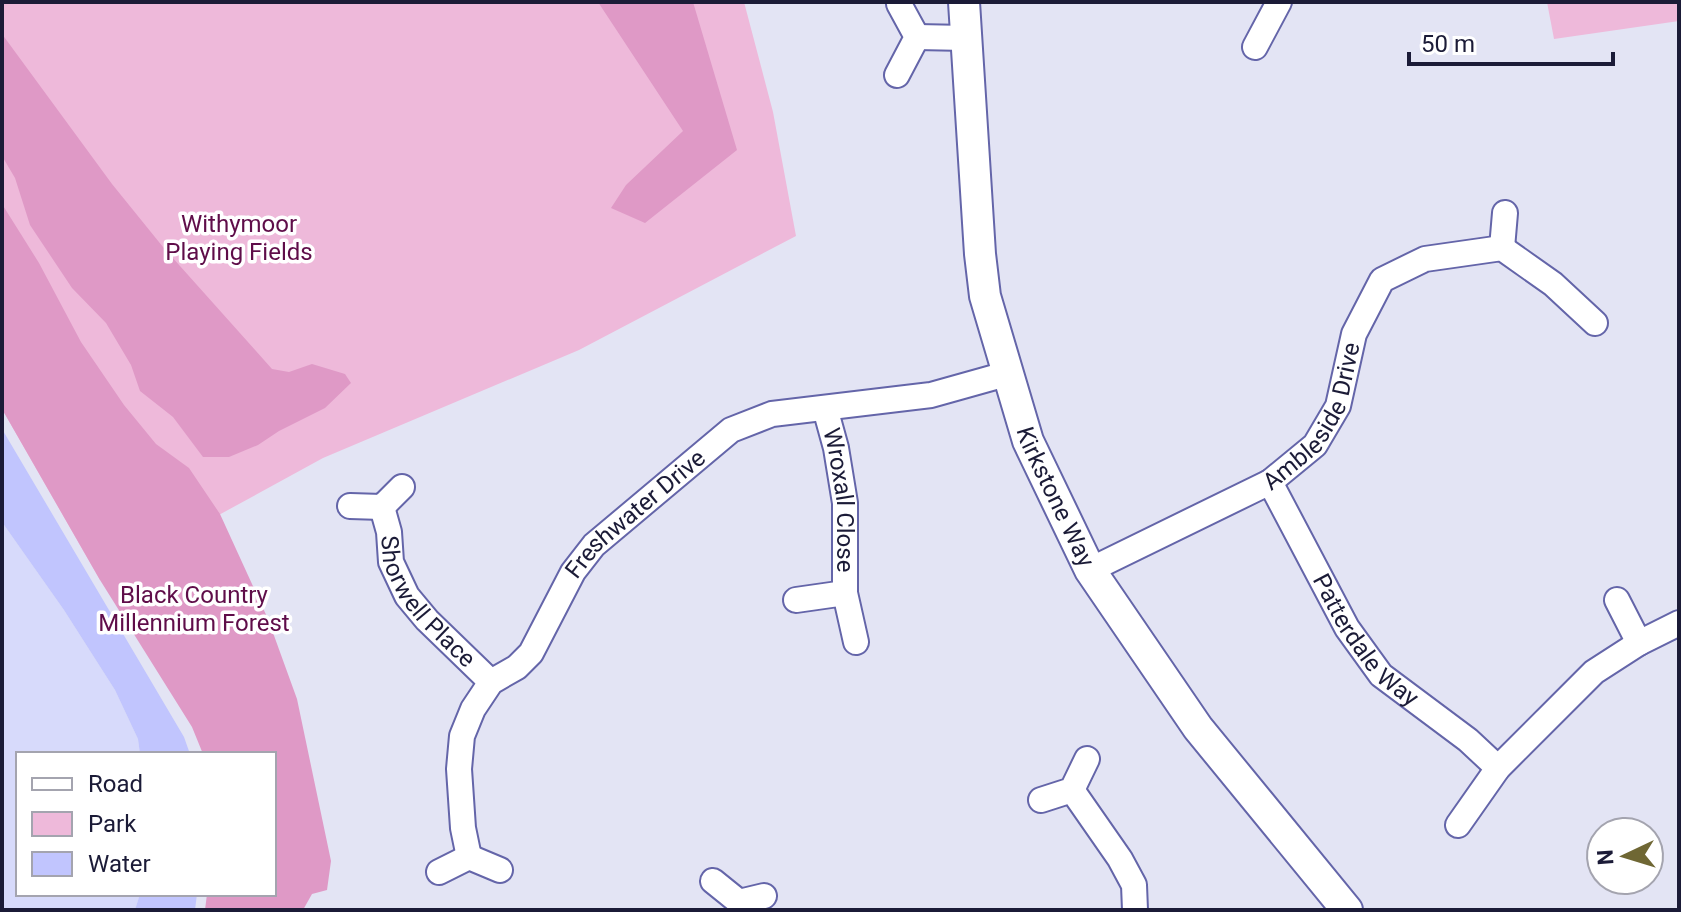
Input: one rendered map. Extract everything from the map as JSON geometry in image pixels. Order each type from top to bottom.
[{"type":"street","name":"Kirkstone Way","points":[[964,2],[985,296],[1028,441],[1090,570],[1198,728],[1347,910]]},
{"type":"street","points":[[1255,47],[1279,2]]},
{"type":"street","points":[[899,4],[917,37]]},
{"type":"street","points":[[917,37],[966,38]]},
{"type":"street","points":[[897,75],[917,37]]},
{"type":"street","points":[[1505,213],[1502,248],[1553,284],[1595,323]]},
{"type":"street","name":"Ambleside Drive","points":[[1090,570],[1270,482],[1315,445],[1338,406],[1354,334],[1382,280],[1425,259],[1502,248]]},
{"type":"street","name":"Freshwater Drive","points":[[469,857],[463,828],[459,769],[462,736],[473,709],[491,682],[517,667],[531,653],[573,572],[594,545],[731,430],[772,414],[931,395],[1006,374]]},
{"type":"street","name":"Wroxall Close","points":[[825,408],[836,448],[845,503],[845,593],[856,642]]},
{"type":"street","name":"Patterdale Way","points":[[1270,482],[1347,628],[1381,675],[1468,740],[1498,768]]},
{"type":"street","name":"Shorwell Place","points":[[350,506],[382,507],[402,487]]},
{"type":"street","name":"Shorwell Place","points":[[382,507],[389,532],[391,562],[407,596],[427,620],[491,682]]},
{"type":"street","name":"Wroxall Close","points":[[796,600],[845,593]]},
{"type":"street","points":[[1617,600],[1639,643]]},
{"type":"street","points":[[1458,825],[1498,768],[1594,672],[1639,643],[1679,623]]},
{"type":"street","points":[[1041,800],[1072,790],[1087,759]]},
{"type":"street","points":[[1072,790],[1120,859],[1134,885],[1135,910]]},
{"type":"street","points":[[439,872],[469,857],[500,870]]},
{"type":"street","points":[[713,881],[738,906],[764,896]]},
{"type":"shaded area","points":[[2,522],[115,690],[138,739],[140,752],[16,752],[16,896],[139,896],[135,910],[2,910]]},
{"type":"green space","name":"Withymoor Playing Fields","points":[[2,2],[744,2],[773,112],[796,236],[579,350],[323,458],[100,580],[2,409]]},
{"type":"green space","points":[[598,2],[693,2],[737,150],[645,223],[611,208],[626,185],[683,131]]},
{"type":"green space","points":[[1547,2],[1679,2],[1679,21],[1554,39]]},
{"type":"green space","points":[[2,34],[112,184],[163,247],[272,369],[289,372],[312,364],[345,374],[351,383],[325,408],[258,445],[229,457],[203,457],[173,417],[140,391],[131,365],[106,323],[72,288],[30,225],[15,178],[2,156]]},
{"type":"green space","name":"Black Country Millennium Forest","points":[[2,204],[39,263],[81,342],[124,405],[156,444],[189,468],[220,514],[268,619],[297,699],[331,861],[327,890],[312,894],[303,910],[205,910],[207,896],[276,896],[276,752],[202,752],[192,727],[100,580],[2,409]]},
{"type":"water","points":[[2,429],[184,737],[189,752],[140,752],[138,739],[115,690],[2,522]]},
{"type":"water","points":[[139,896],[197,896],[195,910],[135,910]]}]
